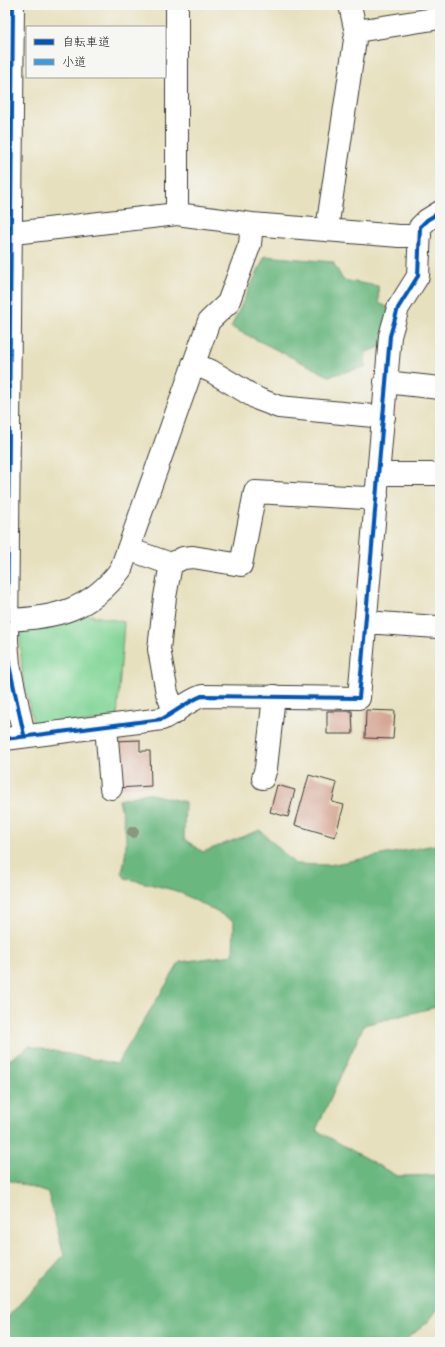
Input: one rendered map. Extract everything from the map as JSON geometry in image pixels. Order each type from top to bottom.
[{"type":"street","points":[[13,5],[7,234],[7,607],[14,737],[39,736],[162,719],[175,713],[193,699],[202,696],[359,698],[384,417],[385,382],[393,321],[404,297],[418,276],[420,227],[427,220],[440,212]]},
{"type":"street","points":[[177,5],[177,214]]},
{"type":"street","points":[[327,229],[356,33],[350,5]]},
{"type":"street","points":[[356,33],[363,30],[431,15]]},
{"type":"street","points":[[7,234],[177,214],[252,224],[399,236],[420,236]]},
{"type":"street","points":[[7,607],[30,619],[61,612],[92,600],[117,574],[128,549],[209,321],[228,303],[250,244],[252,224]]},
{"type":"street","points":[[193,364],[211,371],[258,398],[280,407],[384,417]]},
{"type":"street","points":[[385,382],[440,388]]},
{"type":"street","points":[[379,474],[440,474]]},
{"type":"street","points":[[128,549],[171,564],[183,558],[193,557],[242,564],[255,492],[366,498],[377,495]]},
{"type":"street","points":[[171,564],[159,649],[167,693],[175,713]]},
{"type":"street","points":[[365,622],[437,627]]},
{"type":"street","points":[[263,778],[266,768],[274,696]]},
{"type":"street","points":[[106,726],[111,788]]},
{"type":"green space","points":[[265,256],[333,262],[343,280],[378,286],[379,303],[392,309],[381,347],[366,352],[365,367],[329,376],[231,327]]},
{"type":"green space","points":[[79,613],[124,622],[117,718],[41,728],[33,723],[22,672],[20,634],[29,626]]},
{"type":"green space","points":[[147,793],[185,802],[184,839],[203,852],[260,830],[295,864],[329,865],[440,844],[440,1006],[364,1025],[316,1130],[397,1176],[440,1175],[440,1306],[429,1321],[403,1342],[5,1342],[5,1320],[64,1255],[48,1193],[5,1179],[5,1063],[29,1046],[117,1064],[180,962],[233,955],[234,921],[177,891],[125,878],[122,872],[126,836],[119,800]]},
{"type":"building","points":[[366,710],[395,711],[393,739],[365,738]]},
{"type":"building","points":[[327,711],[352,711],[353,734],[327,734]]},
{"type":"building","points":[[140,740],[140,751],[150,751],[151,786],[117,788],[114,741]]},
{"type":"building","points":[[309,775],[337,783],[332,802],[344,805],[335,837],[295,825]]},
{"type":"building","points":[[277,785],[295,790],[288,817],[270,812]]},
{"type":"marked path","points":[[431,1342],[440,1336]]},
{"type":"cycle path","points":[[13,5],[7,641],[9,665],[24,735]]},
{"type":"cycle path","points":[[5,739],[162,719],[202,696],[359,698],[390,336],[398,308],[418,276],[420,227],[427,220],[440,212]]}]
